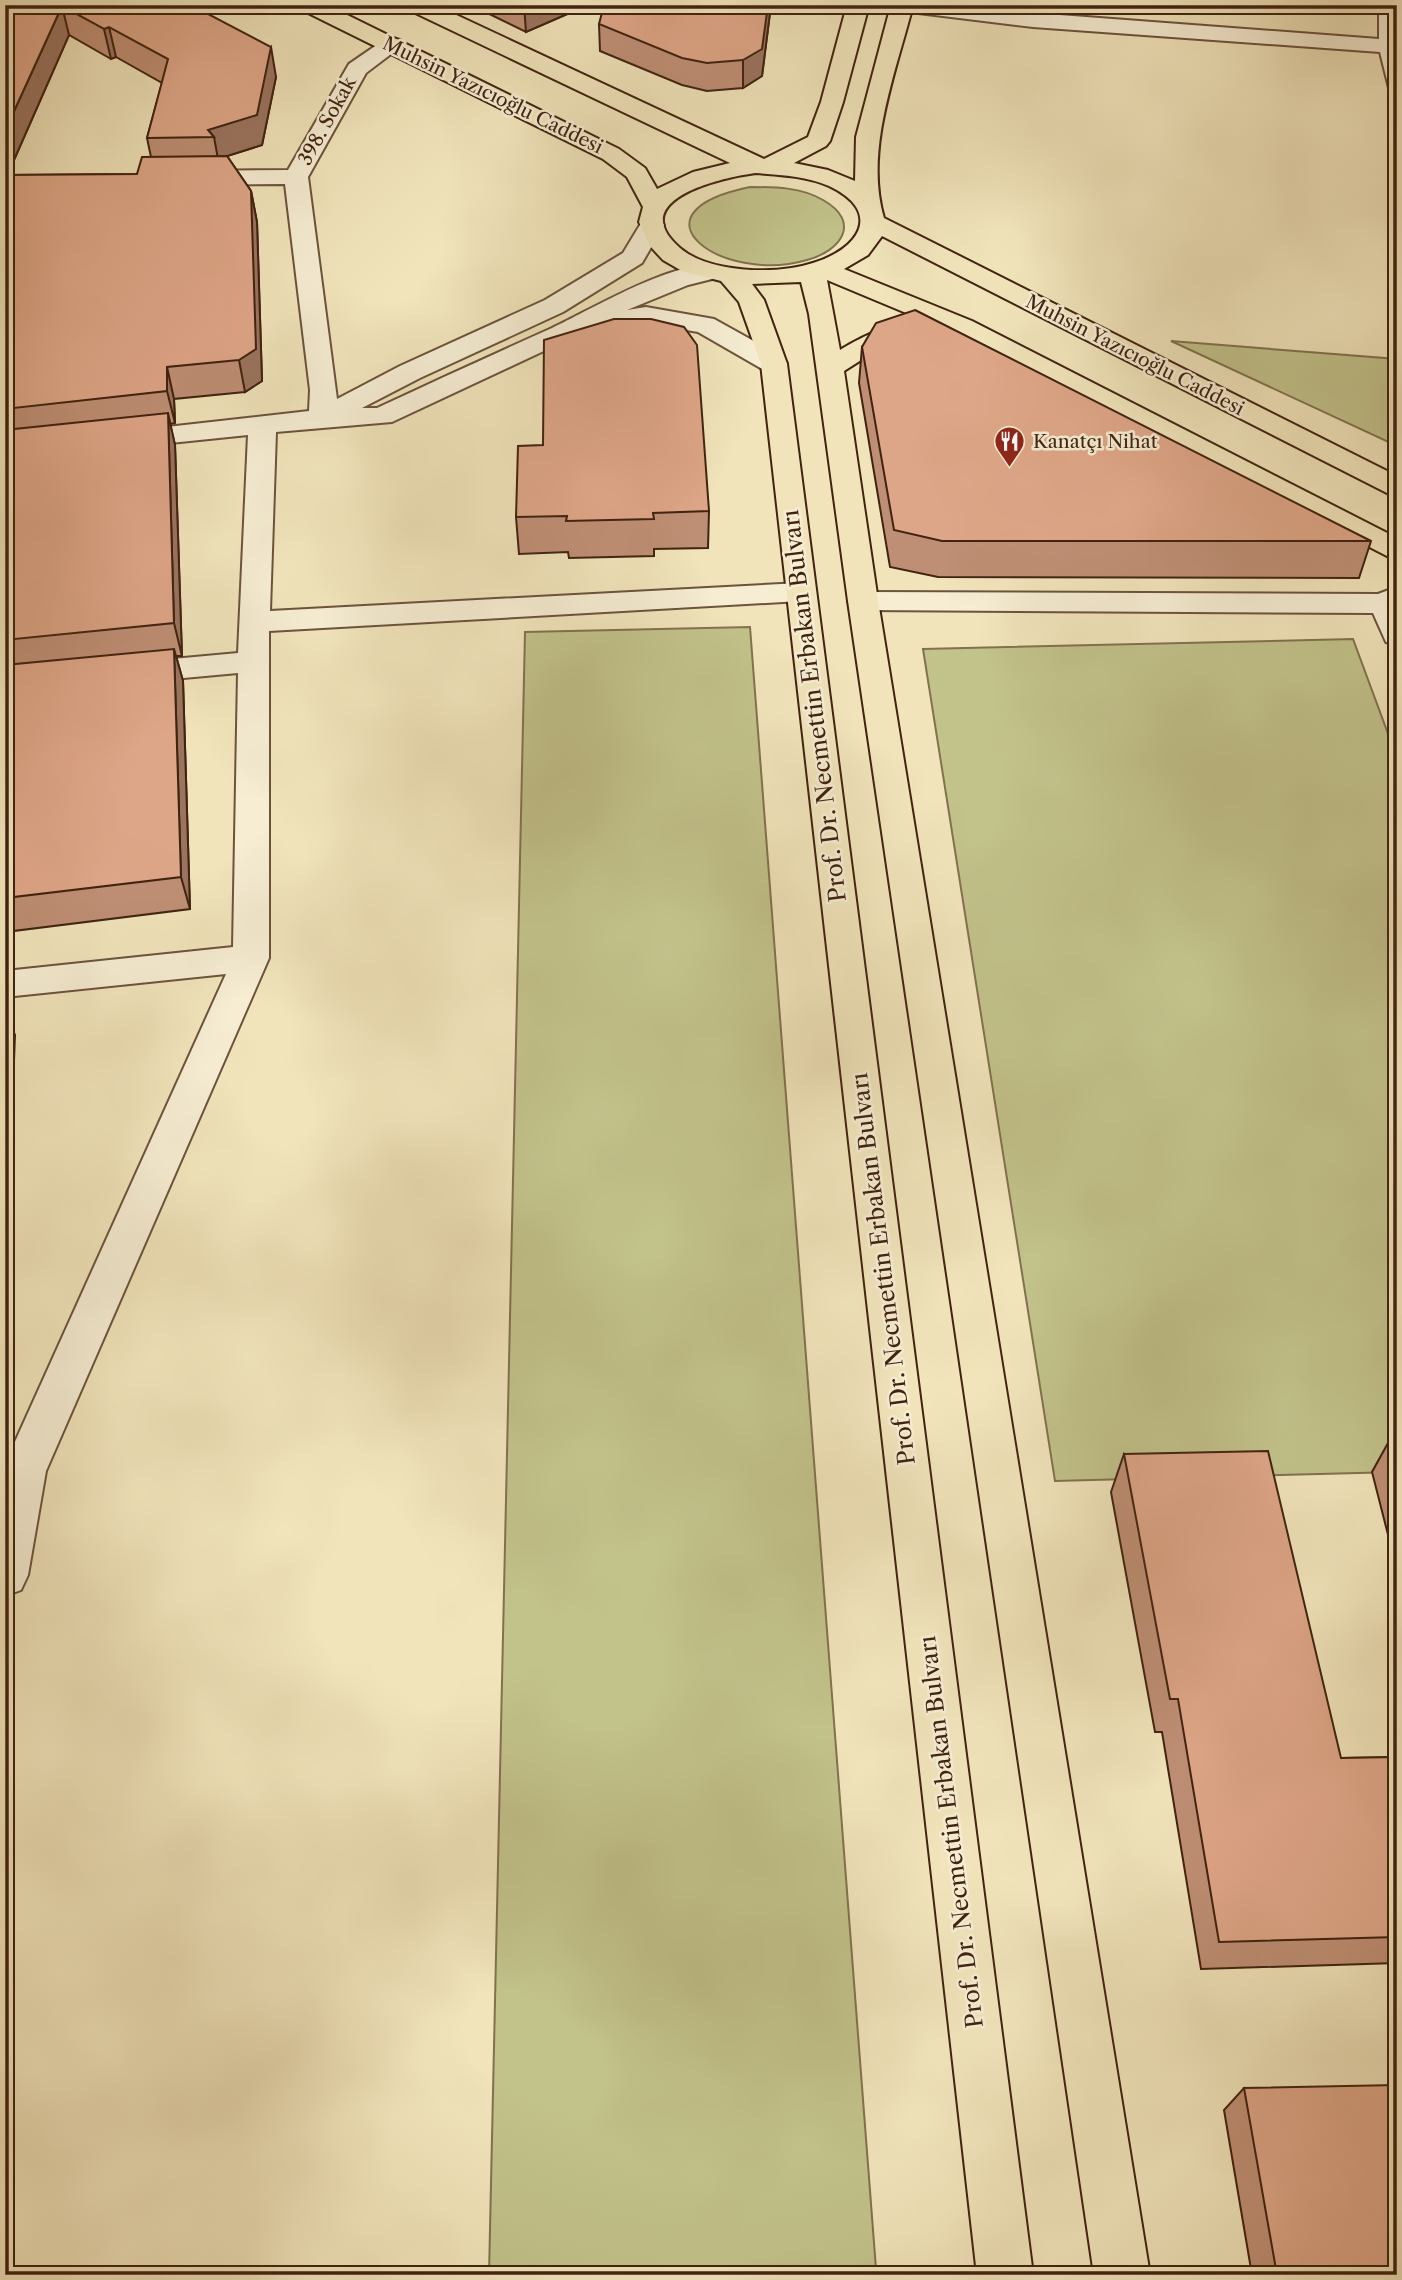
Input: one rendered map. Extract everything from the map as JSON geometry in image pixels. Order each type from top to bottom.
[{"type":"main road","name":"Muhsin Yazıcıoğlu Caddesi","points":[[310,5],[611,154],[637,173],[654,216],[660,243],[681,260],[720,273]]},
{"type":"main road","points":[[418,5],[693,137],[762,166]]},
{"type":"main road","points":[[654,216],[669,191],[692,178],[722,169],[762,166],[818,141],[832,102],[858,5]]},
{"type":"main road","points":[[720,273],[748,278],[774,278],[818,271],[850,257],[867,240],[869,136],[902,5]]},
{"type":"main road","points":[[693,137],[732,148],[752,150],[790,146],[812,135],[832,102]]},
{"type":"main road","name":"Muhsin Yazıcıoğlu Caddesi","points":[[762,166],[790,168],[822,175],[848,187],[869,212],[1397,487]]},
{"type":"main road","points":[[818,271],[963,327],[1397,550]]},
{"type":"main road","points":[[818,271],[829,369],[863,601],[1122,2275]]},
{"type":"main road","name":"Prof. Dr. Necmettin Erbakan Bulvarı","points":[[720,273],[751,300],[774,364],[1005,2275]]},
{"type":"main road","points":[[829,369],[874,340],[903,333],[963,327]]},
{"type":"street","points":[[902,5],[1112,27],[1393,47]]},
{"type":"street","points":[[1105,5],[1112,27]]},
{"type":"street","points":[[1391,5],[1397,83]]},
{"type":"street","name":"398. Sokak","points":[[171,178],[296,177],[357,69],[392,45]]},
{"type":"street","points":[[296,177],[324,390],[323,418]]},
{"type":"street","points":[[323,418],[410,372],[554,306],[632,258],[654,216]]},
{"type":"street","points":[[100,442],[323,418],[382,416],[575,327],[633,297],[680,279],[720,273]]},
{"type":"street","points":[[575,327],[646,315],[705,325],[774,364]]},
{"type":"street","points":[[5,1575],[15,1472],[251,958],[254,622],[262,424]]},
{"type":"street","points":[[254,622],[800,592]]},
{"type":"street","points":[[863,601],[1391,600],[1397,635]]},
{"type":"street","points":[[103,676],[255,661]]},
{"type":"street","points":[[5,984],[251,958]]},
{"type":"green space","points":[[750,187],[797,190],[823,200],[842,217],[842,235],[837,243],[819,256],[775,265],[744,263],[718,255],[699,243],[690,228],[693,213],[712,199]]},
{"type":"green space","points":[[1171,341],[1397,359],[1397,446]]},
{"type":"green space","points":[[750,627],[876,2269],[874,2275],[489,2275],[525,632]]},
{"type":"green space","points":[[1353,639],[1397,758],[1397,1472],[1055,1481],[923,649]]},
{"type":"building","points":[[5,5],[191,5],[271,47],[257,115],[208,130],[214,137],[147,138],[168,59],[109,27],[104,29],[62,6],[5,131]]},
{"type":"building","points":[[604,5],[768,5],[762,49],[743,60],[707,63],[682,58],[599,24]]},
{"type":"building","points":[[227,156],[251,191],[256,349],[239,360],[167,367],[167,391],[5,409],[5,175],[137,174],[142,157]]},
{"type":"building","name":"Kanatçı Nihat","points":[[915,310],[1371,541],[942,541],[894,530],[862,347],[876,323]]},
{"type":"building","points":[[614,319],[651,319],[684,327],[697,345],[709,511],[653,513],[654,519],[566,521],[567,516],[516,517],[518,446],[543,445],[544,340]]},
{"type":"building","points":[[168,413],[174,623],[5,640],[5,430]]},
{"type":"building","points":[[174,649],[181,877],[5,898],[5,665]]},
{"type":"building","points":[[1268,1451],[1341,1758],[1397,1757],[1397,1937],[1219,1942],[1178,1699],[1170,1699],[1124,1454]]},
{"type":"building","points":[[1397,2085],[1397,2275],[1277,2275],[1244,2088]]},
{"type":"place","name":"Kanatçı Nihat","points":[[1010,468]]}]
